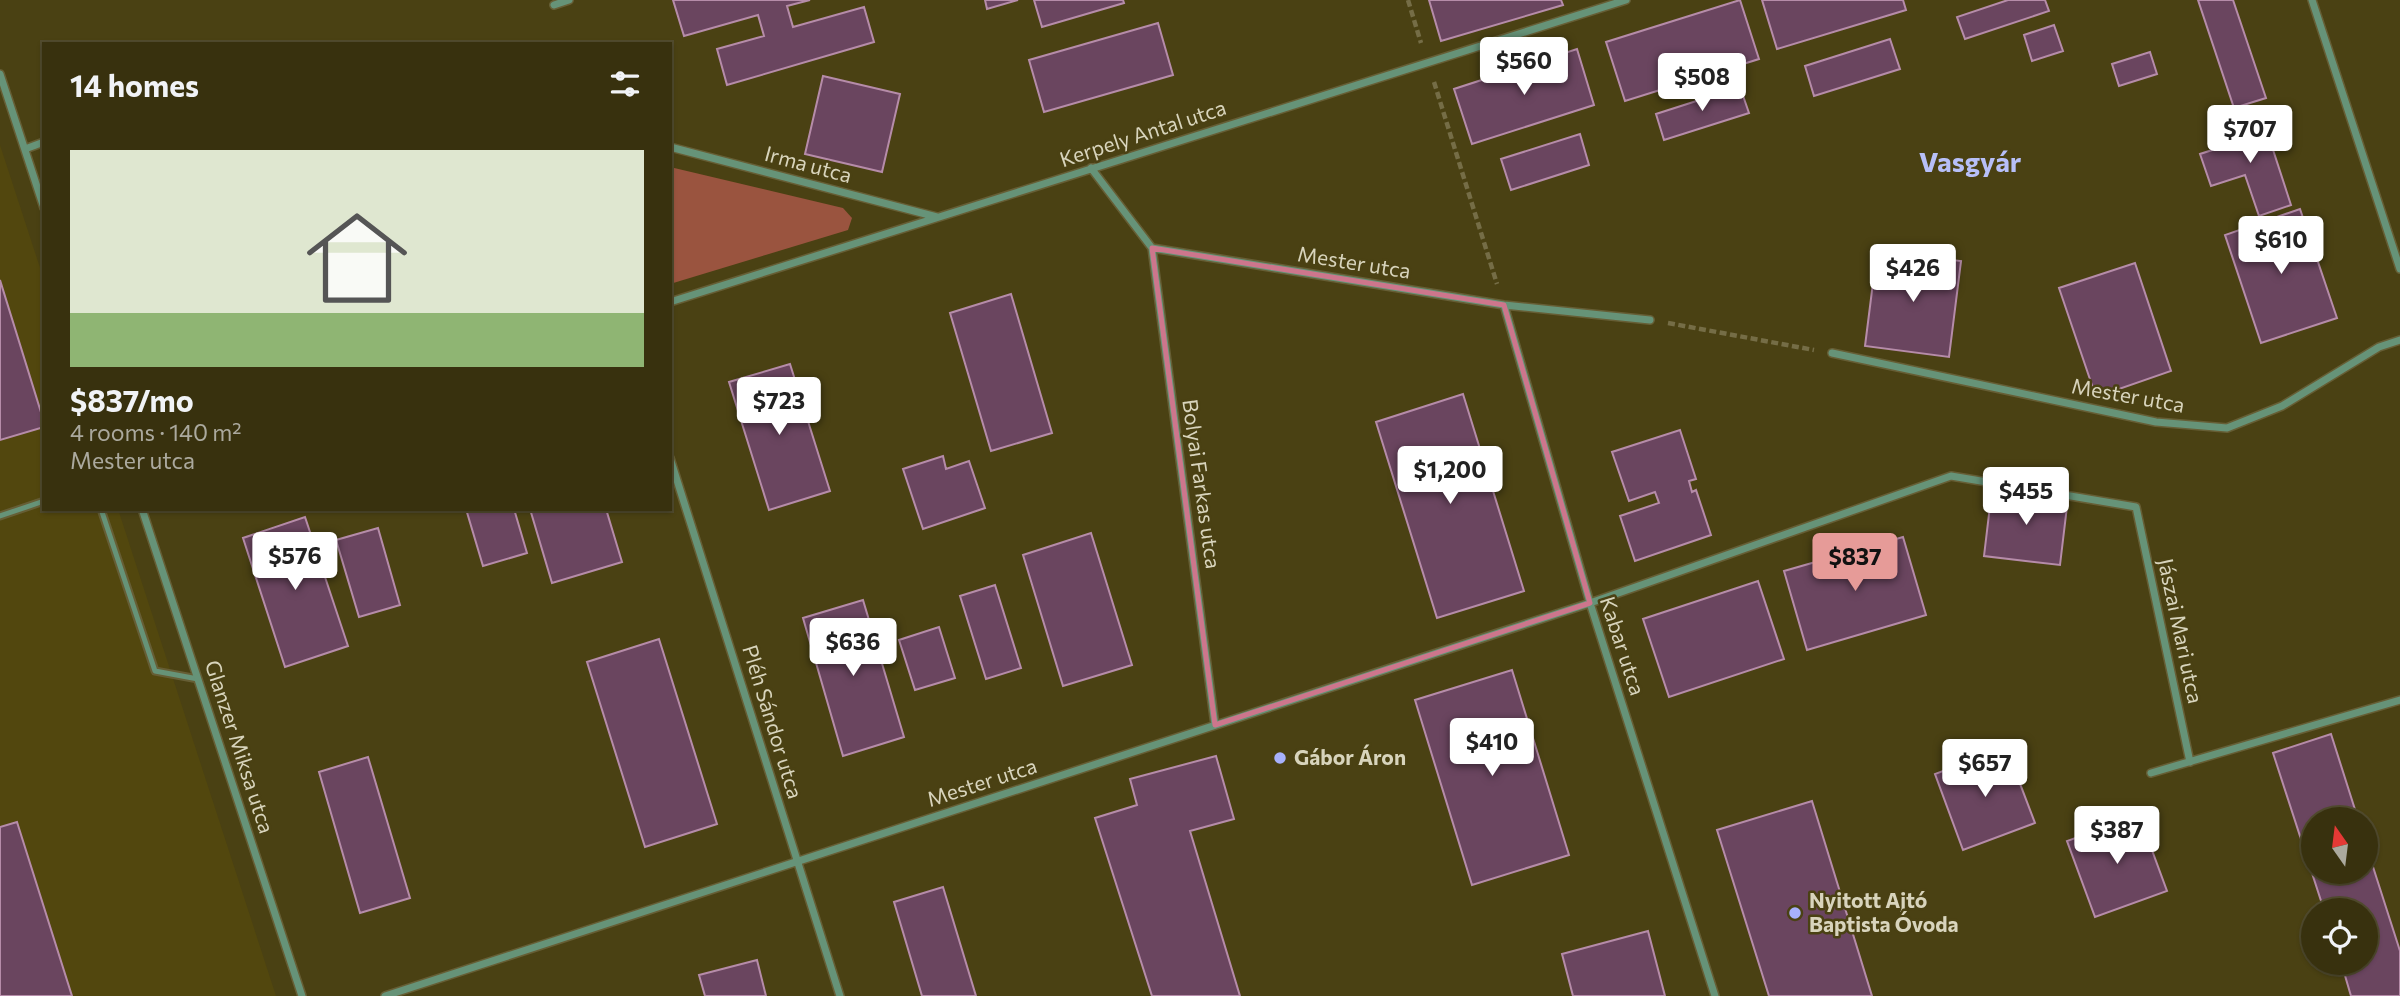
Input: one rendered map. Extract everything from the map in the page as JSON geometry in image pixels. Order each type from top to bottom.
[{"type":"street","points":[[554,5],[569,0]]},
{"type":"street","name":"Kerpely Antal utca","points":[[672,301],[1626,0]]},
{"type":"street","points":[[2312,0],[2400,270]]},
{"type":"street","points":[[0,75],[42,202]]},
{"type":"street","points":[[24,149],[42,143]]},
{"type":"street","name":"Irma utca","points":[[672,148],[938,217]]},
{"type":"street","points":[[1091,168],[1152,248]]},
{"type":"street","name":"Mester utca","points":[[1152,248],[1504,305],[1650,320]]},
{"type":"street","name":"Bolyai Farkas utca","points":[[1152,248],[1215,725]]},
{"type":"street","name":"Kabar utca","points":[[1504,305],[1590,603],[1715,996]]},
{"type":"street","name":"Mester utca","points":[[1832,353],[2155,422],[2227,428],[2283,406],[2379,347],[2400,340]]},
{"type":"street","name":"Pléh Sándor utca","points":[[672,464],[840,996]]},
{"type":"street","name":"Mester utca","points":[[385,996],[1590,603],[1951,476],[2136,507]]},
{"type":"street","name":"Jászai Mari utca","points":[[2136,507],[2190,762]]},
{"type":"street","name":"Glanzer Miksa utca","points":[[143,511],[302,996]]},
{"type":"street","points":[[2151,773],[2400,700]]},
{"type":"lane","points":[[0,516],[42,502]]},
{"type":"lane","points":[[102,511],[155,671],[198,679]]},
{"type":"path","points":[[1408,0],[1504,305]]},
{"type":"path","points":[[1650,320],[1832,353]]},
{"type":"highlighted area","points":[[1152,248],[1504,305],[1590,603],[1215,725]]},
{"type":"shaded area","points":[[0,145],[42,274],[42,511],[119,511],[276,996],[0,996]]},
{"type":"shaded area","points":[[672,167],[843,208],[852,218],[848,230],[672,283]]},
{"type":"building","points":[[673,0],[810,0],[787,6],[793,27],[864,7],[874,42],[727,85],[717,49],[764,36],[758,15],[684,36]]},
{"type":"building","points":[[985,0],[1018,0],[987,9]]},
{"type":"building","points":[[1034,0],[1123,0],[1124,3],[1042,27]]},
{"type":"building","points":[[1429,0],[1561,0],[1563,5],[1441,41]]},
{"type":"building","points":[[1740,0],[1759,59],[1625,101],[1606,42]]},
{"type":"building","points":[[1762,0],[1903,0],[1906,10],[1777,49]]},
{"type":"building","points":[[2008,0],[2045,0],[2049,11],[1965,39],[1957,17]]},
{"type":"building","points":[[2198,0],[2233,0],[2266,98],[2234,108]]},
{"type":"building","points":[[1158,23],[1173,75],[1044,112],[1029,60]]},
{"type":"building","points":[[2054,25],[2063,51],[2032,61],[2024,35]]},
{"type":"building","points":[[1890,39],[1900,69],[1814,96],[1805,66]]},
{"type":"building","points":[[1577,49],[1594,105],[1472,144],[1454,89]]},
{"type":"building","points":[[2150,52],[2157,74],[2119,86],[2112,64]]},
{"type":"building","points":[[823,76],[900,94],[882,172],[805,154]]},
{"type":"building","points":[[1740,87],[1749,113],[1664,140],[1656,114]]},
{"type":"building","points":[[2262,116],[2291,205],[2259,216],[2245,175],[2211,186],[2200,154],[2234,143],[2229,127]]},
{"type":"building","points":[[1580,134],[1589,165],[1511,190],[1501,159]]},
{"type":"building","points":[[2300,209],[2337,318],[2261,343],[2225,235]]},
{"type":"building","points":[[1877,251],[1961,261],[1949,357],[1865,346]]},
{"type":"building","points":[[2135,263],[2171,371],[2096,397],[2059,288]]},
{"type":"building","points":[[0,280],[42,416],[42,428],[0,440]]},
{"type":"building","points":[[1011,294],[1052,433],[991,451],[950,313]]},
{"type":"building","points":[[790,364],[830,491],[769,510],[729,382]]},
{"type":"building","points":[[1463,394],[1524,591],[1437,618],[1376,422]]},
{"type":"building","points":[[1680,430],[1696,479],[1689,481],[1692,492],[1696,490],[1711,535],[1635,561],[1620,516],[1659,503],[1655,492],[1629,501],[1612,452]]},
{"type":"building","points":[[943,456],[946,469],[969,461],[985,508],[923,529],[903,469]]},
{"type":"building","points":[[1992,489],[2068,498],[2060,565],[1984,556]]},
{"type":"building","points":[[467,511],[515,511],[527,553],[483,566]]},
{"type":"building","points":[[531,511],[607,511],[622,562],[552,583]]},
{"type":"building","points":[[305,517],[348,646],[285,667],[243,538]]},
{"type":"building","points":[[378,528],[400,605],[359,617],[336,540]]},
{"type":"building","points":[[1091,533],[1132,665],[1063,686],[1023,555]]},
{"type":"building","points":[[1903,537],[1926,615],[1807,650],[1784,571]]},
{"type":"building","points":[[1758,581],[1784,659],[1669,697],[1643,619]]},
{"type":"building","points":[[995,585],[1021,668],[986,679],[960,596]]},
{"type":"building","points":[[863,600],[904,737],[843,756],[803,618]]},
{"type":"building","points":[[939,627],[955,678],[915,690],[899,640]]},
{"type":"building","points":[[659,639],[717,824],[645,847],[587,662]]},
{"type":"building","points":[[1512,670],[1569,855],[1472,885],[1415,700]]},
{"type":"building","points":[[2331,734],[2354,807],[2301,807],[2301,839],[2273,753]]},
{"type":"building","points":[[2006,747],[2035,823],[1963,850],[1935,774]]},
{"type":"building","points":[[1216,756],[1234,819],[1190,831],[1240,996],[1152,996],[1095,818],[1137,805],[1130,779]]},
{"type":"building","points":[[368,757],[410,898],[360,913],[319,772]]},
{"type":"building","name":"Nyitott Ajtó Baptista Óvoda","points":[[1812,801],[1872,996],[1769,996],[1717,830]]},
{"type":"building","points":[[2139,815],[2167,891],[2095,917],[2067,841]]},
{"type":"building","points":[[17,822],[72,996],[0,996],[0,827]]},
{"type":"building","points":[[2378,882],[2400,951],[2400,996],[2351,996],[2345,975],[2378,975],[2378,898],[2320,898],[2316,884]]},
{"type":"building","points":[[943,887],[976,996],[922,996],[894,902]]},
{"type":"building","points":[[1648,931],[1665,996],[1573,996],[1562,954]]},
{"type":"building","points":[[757,960],[766,996],[705,996],[699,975]]},
{"type":"place","name":"Gábor Áron","points":[[1280,758]]},
{"type":"place","name":"Nyitott Ajtó Baptista Óvoda","points":[[1795,913]]},
{"type":"district","name":"Vasgyár","points":[[1970,162]]}]
